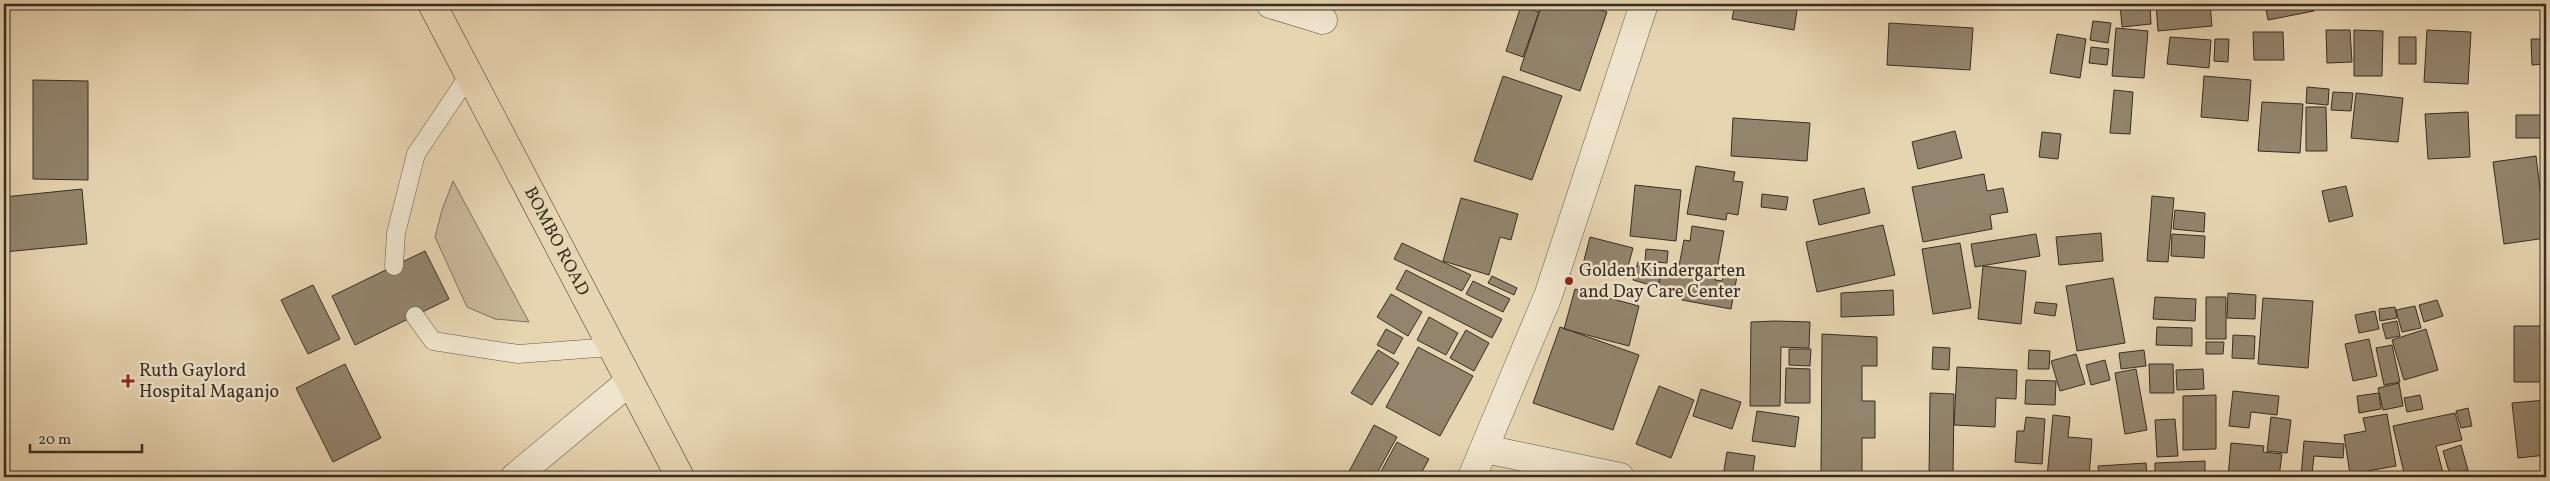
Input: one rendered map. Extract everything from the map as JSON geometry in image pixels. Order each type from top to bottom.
[{"type":"main road","name":"BOMBO ROAD","points":[[432,4],[680,477]]},
{"type":"street","points":[[1270,4],[1323,20]]},
{"type":"street","points":[[1472,477],[1548,296],[1644,4]]},
{"type":"street","points":[[515,477],[629,382]]},
{"type":"street","points":[[1485,449],[1620,477]]},
{"type":"lane","points":[[394,266],[396,233],[416,154],[469,76]]},
{"type":"lane","points":[[415,316],[433,341],[473,348],[518,354],[611,347]]},
{"type":"shaded area","points":[[453,181],[529,322],[495,319],[467,307],[435,237],[442,210]]},
{"type":"building","points":[[1542,4],[1581,4],[1607,12],[1580,91],[1520,70]]},
{"type":"building","points":[[1735,4],[1798,4],[1794,30],[1732,19]]},
{"type":"building","points":[[2071,4],[2094,4],[2093,9]]},
{"type":"building","points":[[2120,4],[2150,4],[2151,24],[2122,27]]},
{"type":"building","points":[[2156,4],[2210,4],[2212,26],[2158,31]]},
{"type":"building","points":[[2265,4],[2312,4],[2314,11],[2268,20]]},
{"type":"building","points":[[2371,4],[2396,4],[2371,6]]},
{"type":"building","points":[[2421,4],[2447,4],[2421,6]]},
{"type":"building","points":[[1521,6],[1539,12],[1523,57],[1506,51]]},
{"type":"building","points":[[2093,21],[2111,23],[2108,43],[2090,40]]},
{"type":"building","points":[[1889,23],[1973,28],[1970,70],[1887,65]]},
{"type":"building","points":[[2116,28],[2148,31],[2144,78],[2112,76]]},
{"type":"building","points":[[2326,30],[2350,30],[2352,62],[2327,63]]},
{"type":"building","points":[[2354,30],[2383,31],[2382,76],[2354,76]]},
{"type":"building","points":[[2427,30],[2471,32],[2468,84],[2424,82]]},
{"type":"building","points":[[2253,32],[2283,32],[2284,60],[2254,60]]},
{"type":"building","points":[[2057,34],[2086,39],[2080,78],[2050,73]]},
{"type":"building","points":[[2170,37],[2211,40],[2209,68],[2167,64]]},
{"type":"building","points":[[2399,37],[2416,37],[2416,64],[2399,64]]},
{"type":"building","points":[[2215,39],[2229,39],[2228,62],[2214,61]]},
{"type":"building","points":[[2531,39],[2546,39],[2546,64],[2532,65]]},
{"type":"building","points":[[2091,47],[2109,49],[2107,65],[2089,63]]},
{"type":"building","points":[[1503,76],[1562,96],[1532,180],[1474,161]]},
{"type":"building","points":[[2204,76],[2251,80],[2248,121],[2201,117]]},
{"type":"building","points":[[33,80],[88,81],[88,180],[33,179]]},
{"type":"building","points":[[2307,87],[2329,89],[2328,105],[2306,103]]},
{"type":"building","points":[[2114,90],[2133,92],[2130,134],[2110,133]]},
{"type":"building","points":[[2333,92],[2353,93],[2351,111],[2331,110]]},
{"type":"building","points":[[2356,93],[2403,98],[2398,142],[2351,138]]},
{"type":"building","points":[[2541,98],[2546,98],[2546,114],[2541,114]]},
{"type":"building","points":[[2262,102],[2303,104],[2300,153],[2258,151]]},
{"type":"building","points":[[2306,107],[2326,107],[2327,151],[2306,151]]},
{"type":"building","points":[[2468,112],[2470,157],[2428,159],[2425,114]]},
{"type":"building","points":[[2516,115],[2546,115],[2546,138],[2516,138]]},
{"type":"building","points":[[1733,118],[1810,123],[1807,161],[1731,156]]},
{"type":"building","points":[[1955,131],[1962,158],[1918,169],[1912,142]]},
{"type":"building","points":[[2042,132],[2061,134],[2058,159],[2039,157]]},
{"type":"building","points":[[2536,156],[2546,238],[2504,244],[2493,162]]},
{"type":"building","points":[[1696,166],[1735,172],[1733,181],[1743,182],[1738,215],[1727,213],[1726,220],[1687,214]]},
{"type":"building","points":[[1984,174],[1987,191],[2003,188],[2008,212],[1990,215],[1992,229],[1923,242],[1912,187]]},
{"type":"building","points":[[1635,185],[1681,190],[1676,241],[1630,236]]},
{"type":"building","points":[[2346,186],[2353,216],[2329,222],[2322,191]]},
{"type":"building","points":[[1864,188],[1870,213],[1819,225],[1813,200]]},
{"type":"building","points":[[82,189],[87,244],[4,252],[4,197]]},
{"type":"building","points":[[1762,194],[1788,197],[1786,210],[1761,207]]},
{"type":"building","points":[[2152,196],[2174,198],[2168,262],[2147,261]]},
{"type":"building","points":[[1461,198],[1518,214],[1511,240],[1500,237],[1489,275],[1443,261]]},
{"type":"building","points":[[2175,210],[2205,213],[2204,232],[2173,229]]},
{"type":"building","points":[[1883,225],[1895,275],[1817,292],[1806,242]]},
{"type":"building","points":[[1692,226],[1724,231],[1715,280],[1722,281],[1724,273],[1737,276],[1731,309],[1682,300],[1683,293],[1658,291],[1662,270],[1679,272],[1679,276],[1685,277],[1686,272],[1678,271],[1684,240],[1690,241]]},
{"type":"building","points":[[2101,233],[2103,261],[2059,265],[2056,237]]},
{"type":"building","points":[[2036,234],[2040,256],[1975,267],[1971,244]]},
{"type":"building","points":[[2172,234],[2205,236],[2204,258],[2171,256]]},
{"type":"building","points":[[1590,237],[1633,248],[1625,278],[1582,268]]},
{"type":"building","points":[[1402,243],[1471,275],[1462,291],[1394,259]]},
{"type":"building","points":[[1960,243],[1971,308],[1933,314],[1922,249]]},
{"type":"building","points":[[1646,249],[1668,251],[1667,263],[1645,261]]},
{"type":"building","points":[[425,251],[449,299],[355,345],[332,296]]},
{"type":"building","points":[[1638,262],[1662,269],[1657,287],[1633,280]]},
{"type":"building","points":[[1983,266],[2026,271],[2021,324],[1978,319]]},
{"type":"building","points":[[1406,270],[1502,319],[1492,338],[1396,289]]},
{"type":"building","points":[[1492,276],[1517,288],[1514,295],[1488,283]]},
{"type":"building","points":[[2113,278],[2125,343],[2077,351],[2066,286]]},
{"type":"building","points":[[1473,281],[1510,299],[1503,312],[1466,294]]},
{"type":"building","points":[[313,285],[340,339],[308,354],[281,300]]},
{"type":"building","points":[[1575,289],[1639,306],[1629,346],[1564,329]]},
{"type":"building","points":[[1893,290],[1894,315],[1841,317],[1841,293]]},
{"type":"building","points":[[2228,293],[2256,295],[2255,319],[2227,318]]},
{"type":"building","points":[[1391,294],[1422,312],[1408,336],[1377,317]]},
{"type":"building","points":[[2155,297],[2196,299],[2195,321],[2153,319]]},
{"type":"building","points":[[2206,297],[2226,297],[2226,339],[2206,339]]},
{"type":"building","points":[[2263,298],[2313,301],[2308,368],[2258,364]]},
{"type":"building","points":[[2437,300],[2443,316],[2424,322],[2419,305]]},
{"type":"building","points":[[2036,302],[2057,304],[2055,316],[2034,313]]},
{"type":"building","points":[[2415,306],[2421,328],[2402,332],[2396,310]]},
{"type":"building","points":[[2395,307],[2397,318],[2380,321],[2379,309]]},
{"type":"building","points":[[2375,311],[2379,329],[2359,333],[2355,315]]},
{"type":"building","points":[[1429,317],[1458,333],[1446,355],[1417,340]]},
{"type":"building","points":[[2397,321],[2400,336],[2386,339],[2382,324]]},
{"type":"building","points":[[1751,322],[1810,322],[1809,348],[1781,347],[1780,406],[1750,406]]},
{"type":"building","points":[[2514,326],[2546,326],[2546,382],[2514,382]]},
{"type":"building","points":[[1560,327],[1639,355],[1613,430],[1533,403]]},
{"type":"building","points":[[2157,327],[2192,328],[2192,346],[2156,345]]},
{"type":"building","points":[[1386,329],[1403,338],[1394,354],[1377,345]]},
{"type":"building","points":[[2426,329],[2438,370],[2404,380],[2392,340]]},
{"type":"building","points":[[1466,330],[1489,343],[1474,371],[1450,358]]},
{"type":"building","points":[[1822,334],[1877,337],[1877,366],[1862,366],[1862,401],[1875,401],[1875,438],[1862,438],[1862,475],[1821,475]]},
{"type":"building","points":[[2233,335],[2255,336],[2254,359],[2232,358]]},
{"type":"building","points":[[2369,339],[2377,376],[2353,381],[2345,344]]},
{"type":"building","points":[[2206,342],[2224,342],[2223,354],[2206,354]]},
{"type":"building","points":[[2392,345],[2400,382],[2384,385],[2376,348]]},
{"type":"building","points":[[1418,347],[1473,376],[1440,436],[1386,407]]},
{"type":"building","points":[[1933,347],[1950,348],[1949,370],[1932,369]]},
{"type":"building","points":[[1789,349],[1811,349],[1810,366],[1789,365]]},
{"type":"building","points":[[1378,350],[1399,363],[1372,405],[1351,393]]},
{"type":"building","points":[[2029,350],[2050,351],[2049,369],[2028,369]]},
{"type":"building","points":[[2144,350],[2146,366],[2121,369],[2119,353]]},
{"type":"building","points":[[2076,354],[2085,384],[2060,391],[2051,361]]},
{"type":"building","points":[[2105,360],[2110,380],[2091,385],[2086,365]]},
{"type":"building","points":[[345,364],[381,438],[333,462],[296,388]]},
{"type":"building","points":[[2149,364],[2173,364],[2174,393],[2150,393]]},
{"type":"building","points":[[1957,367],[2017,370],[2016,399],[1996,398],[1995,427],[1954,425]]},
{"type":"building","points":[[1786,368],[1810,369],[1810,403],[1785,403]]},
{"type":"building","points":[[2136,369],[2147,430],[2125,434],[2115,373]]},
{"type":"building","points":[[2203,369],[2204,389],[2177,390],[2176,370]]},
{"type":"building","points":[[2026,380],[2056,381],[2055,405],[2025,404]]},
{"type":"building","points":[[2399,383],[2403,406],[2383,410],[2378,388]]},
{"type":"building","points":[[1659,386],[1694,400],[1671,458],[1636,444]]},
{"type":"building","points":[[1701,389],[1741,402],[1732,429],[1693,416]]},
{"type":"building","points":[[2233,391],[2279,396],[2277,415],[2251,412],[2249,428],[2229,426]]},
{"type":"building","points":[[1930,393],[1954,394],[1953,477],[1929,477]]},
{"type":"building","points":[[2379,393],[2381,409],[2359,413],[2357,396]]},
{"type":"building","points":[[2216,395],[2216,449],[2183,450],[2183,396]]},
{"type":"building","points":[[2420,395],[2423,409],[2407,412],[2404,398]]},
{"type":"building","points":[[2546,400],[2546,455],[2518,458],[2512,403]]},
{"type":"building","points":[[2468,408],[2472,426],[2461,428],[2456,411]]},
{"type":"building","points":[[1757,411],[1799,417],[1795,447],[1752,441]]},
{"type":"building","points":[[2455,413],[2462,440],[2436,446],[2444,477],[2405,477],[2393,426]]},
{"type":"building","points":[[2387,414],[2396,466],[2350,474],[2344,435],[2366,431],[2363,418]]},
{"type":"building","points":[[2053,415],[2070,417],[2068,437],[2092,439],[2089,477],[2047,477]]},
{"type":"building","points":[[2026,417],[2045,419],[2042,464],[2015,462],[2017,431],[2024,431]]},
{"type":"building","points":[[2271,417],[2291,420],[2287,453],[2267,451]]},
{"type":"building","points":[[2175,419],[2178,456],[2157,457],[2155,420]]},
{"type":"building","points":[[1374,425],[1397,437],[1375,477],[1346,477]]},
{"type":"building","points":[[2304,441],[2344,444],[2343,458],[2314,456],[2312,474],[2340,477],[2301,477]]},
{"type":"building","points":[[1397,442],[1429,459],[1419,477],[1378,477]]},
{"type":"building","points":[[2231,443],[2264,446],[2263,452],[2282,454],[2279,477],[2228,477]]},
{"type":"building","points":[[2461,445],[2468,470],[2450,475],[2443,451]]},
{"type":"building","points":[[1727,452],[1755,456],[1752,477],[1723,476]]},
{"type":"building","points":[[2205,461],[2205,477],[2155,477],[2155,463]]},
{"type":"building","points":[[2146,463],[2147,477],[2099,477],[2098,466]]},
{"type":"place","name":"Golden Kindergarten and Day Care Center","points":[[1569,281]]},
{"type":"place","name":"Ruth Gaylord Hospital Maganjo","points":[[128,381]]}]
